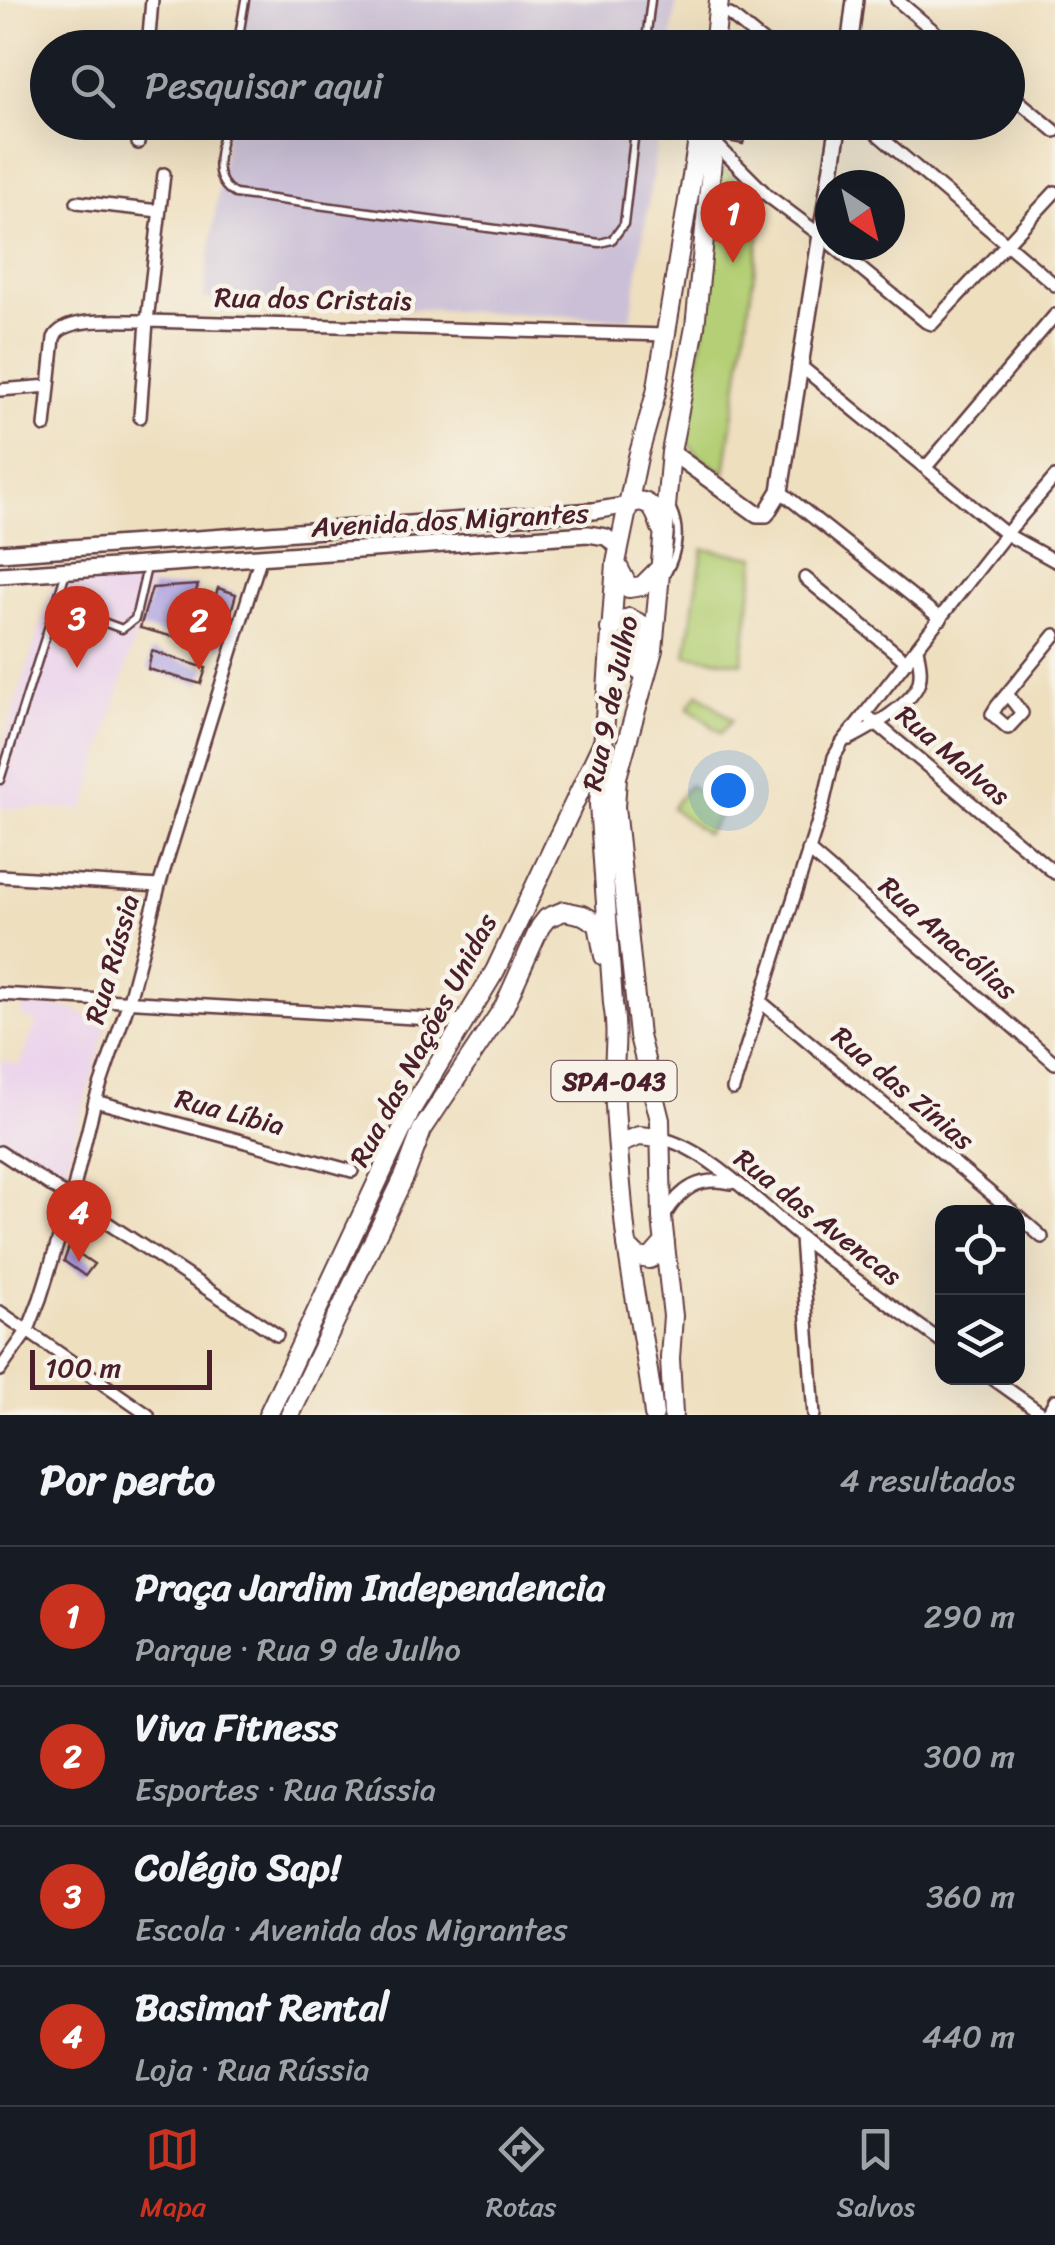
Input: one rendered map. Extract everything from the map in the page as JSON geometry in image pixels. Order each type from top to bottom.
[{"type":"main road","points":[[719,30],[727,5]]},
{"type":"main road","points":[[726,30],[727,5]]},
{"type":"main road","name":"Rua 9 de Julho","points":[[673,1415],[673,1316],[662,1218],[660,1120],[639,1036],[615,807],[617,777],[653,650],[671,452],[695,326],[701,140]]},
{"type":"main road","name":"Rua 9 de Julho","points":[[654,1415],[647,1354],[626,1246],[614,1076],[618,1035],[599,804],[601,746],[618,555],[702,165],[712,140]]},
{"type":"main road","points":[[667,335],[674,335],[679,352],[674,398],[678,410]]},
{"type":"main road","points":[[629,505],[635,501],[649,504],[656,511],[664,539]]},
{"type":"main road","points":[[618,555],[626,584],[633,589],[642,586],[660,568]]},
{"type":"main road","points":[[610,628],[628,618],[641,624],[643,632],[637,674],[614,755],[617,777]]},
{"type":"main road","name":"Rua das Nações Unidas","points":[[268,1415],[412,1108],[495,972],[601,746]]},
{"type":"main road","name":"Rua das Nações Unidas","points":[[290,1415],[405,1175],[422,1130],[504,1007],[547,918],[572,911],[598,924],[613,1004]]},
{"type":"main road","points":[[618,1144],[640,1136],[660,1138]]},
{"type":"main road","points":[[626,1246],[638,1256],[650,1259],[665,1242]]},
{"type":"street","points":[[150,30],[152,0]]},
{"type":"street","points":[[852,30],[856,0]]},
{"type":"street","points":[[897,0],[933,30]]},
{"type":"street","points":[[727,5],[753,30]]},
{"type":"street","points":[[1025,106],[1055,131]]},
{"type":"street","points":[[720,140],[740,170],[815,232]]},
{"type":"street","points":[[834,170],[836,140]]},
{"type":"street","points":[[884,140],[1055,285]]},
{"type":"street","points":[[702,165],[724,164],[740,170]]},
{"type":"street","points":[[140,417],[164,174]]},
{"type":"street","points":[[850,260],[932,324],[1055,192]]},
{"type":"street","points":[[77,202],[159,211]]},
{"type":"street","points":[[671,452],[757,514],[766,514],[780,492],[798,364],[823,260]]},
{"type":"street","points":[[926,467],[1055,315]]},
{"type":"street","name":"Rua dos Cristais","points":[[45,426],[54,338],[63,326],[147,321],[667,335]]},
{"type":"street","points":[[798,364],[1006,534],[1055,561]]},
{"type":"street","points":[[0,390],[49,386]]},
{"type":"street","points":[[733,1089],[834,757],[1006,534],[1055,477]]},
{"type":"street","points":[[780,492],[941,619]]},
{"type":"street","name":"Avenida dos Migrantes","points":[[2,564],[208,538],[593,511],[629,505]]},
{"type":"street","name":"Avenida dos Migrantes","points":[[280,555],[274,545],[287,538],[357,533],[372,527]]},
{"type":"street","name":"Avenida dos Migrantes","points":[[2,564],[67,568],[588,534],[606,537],[618,555]]},
{"type":"street","name":"Avenida dos Migrantes","points":[[67,568],[72,556],[78,553],[191,546],[208,538]]},
{"type":"street","name":"Rua Rússia","points":[[0,1370],[28,1330],[71,1200],[95,1101],[128,1004],[159,886],[261,556]]},
{"type":"street","points":[[805,578],[908,662]]},
{"type":"street","points":[[1007,694],[1055,635]]},
{"type":"street","points":[[842,743],[877,724],[918,686],[917,649]]},
{"type":"street","name":"Rua Malvas","points":[[864,714],[1055,873]]},
{"type":"street","name":"Rua Anacólias","points":[[808,850],[1055,1063]]},
{"type":"street","points":[[0,876],[159,886]]},
{"type":"street","points":[[0,994],[466,1021]]},
{"type":"street","name":"Rua das Zínias","points":[[761,1002],[1004,1205]]},
{"type":"street","name":"Rua Líbia","points":[[95,1101],[352,1171]]},
{"type":"street","name":"Rua das Avencas","points":[[660,1138],[678,1144],[736,1184],[800,1238],[935,1337]]},
{"type":"street","points":[[0,1152],[278,1335]]},
{"type":"street","points":[[662,1218],[688,1187],[716,1180],[736,1184]]},
{"type":"street","name":"Rua das Zínias","points":[[1025,1223],[1042,1237]]},
{"type":"street","points":[[800,1238],[814,1415]]},
{"type":"street","points":[[0,1312],[148,1415]]},
{"type":"street","points":[[1002,1385],[1046,1415],[1055,1400]]},
{"type":"lane","points":[[241,30],[245,0]]},
{"type":"lane","points":[[647,30],[651,0]]},
{"type":"lane","points":[[223,140],[219,178],[224,188],[234,194],[600,243],[612,240],[624,224],[634,140]]},
{"type":"lane","points":[[660,588],[676,556],[678,521],[668,500]]},
{"type":"lane","points":[[58,604],[122,629],[129,626],[135,619],[148,562]]},
{"type":"lane","points":[[0,780],[67,568]]},
{"type":"shaded area","points":[[246,0],[677,0],[673,30],[242,30]]},
{"type":"shaded area","points":[[226,140],[657,140],[631,319],[203,299]]},
{"type":"shaded area","points":[[152,578],[85,809],[0,808],[0,754],[54,582]]},
{"type":"shaded area","points":[[23,1003],[69,1009],[108,1022],[65,1168],[58,1172],[0,1136],[0,1065],[4,1060],[19,1066],[37,1022],[22,1017]]},
{"type":"green space","points":[[725,170],[764,203],[725,473],[701,458],[684,439],[705,322],[718,171]]},
{"type":"green space","points":[[703,549],[756,557],[742,663],[686,655]]},
{"type":"green space","points":[[699,693],[732,720],[721,733],[688,707]]},
{"type":"green space","points":[[689,785],[723,811],[706,834],[672,808]]},
{"type":"building","points":[[198,585],[181,639],[140,628],[152,588]]},
{"type":"building","points":[[218,588],[236,594],[221,647],[201,641]]},
{"type":"building","points":[[152,651],[206,668],[201,684],[148,669]]},
{"type":"building","points":[[69,1247],[94,1264],[85,1276],[64,1261]]},
{"type":"place","name":"Praça Jardim Independencia","points":[[733,263]]},
{"type":"place","name":"Colégio Sap!","points":[[77,668]]},
{"type":"place","name":"Viva Fitness","points":[[199,670]]},
{"type":"place","name":"Basimat Rental","points":[[79,1262]]}]
